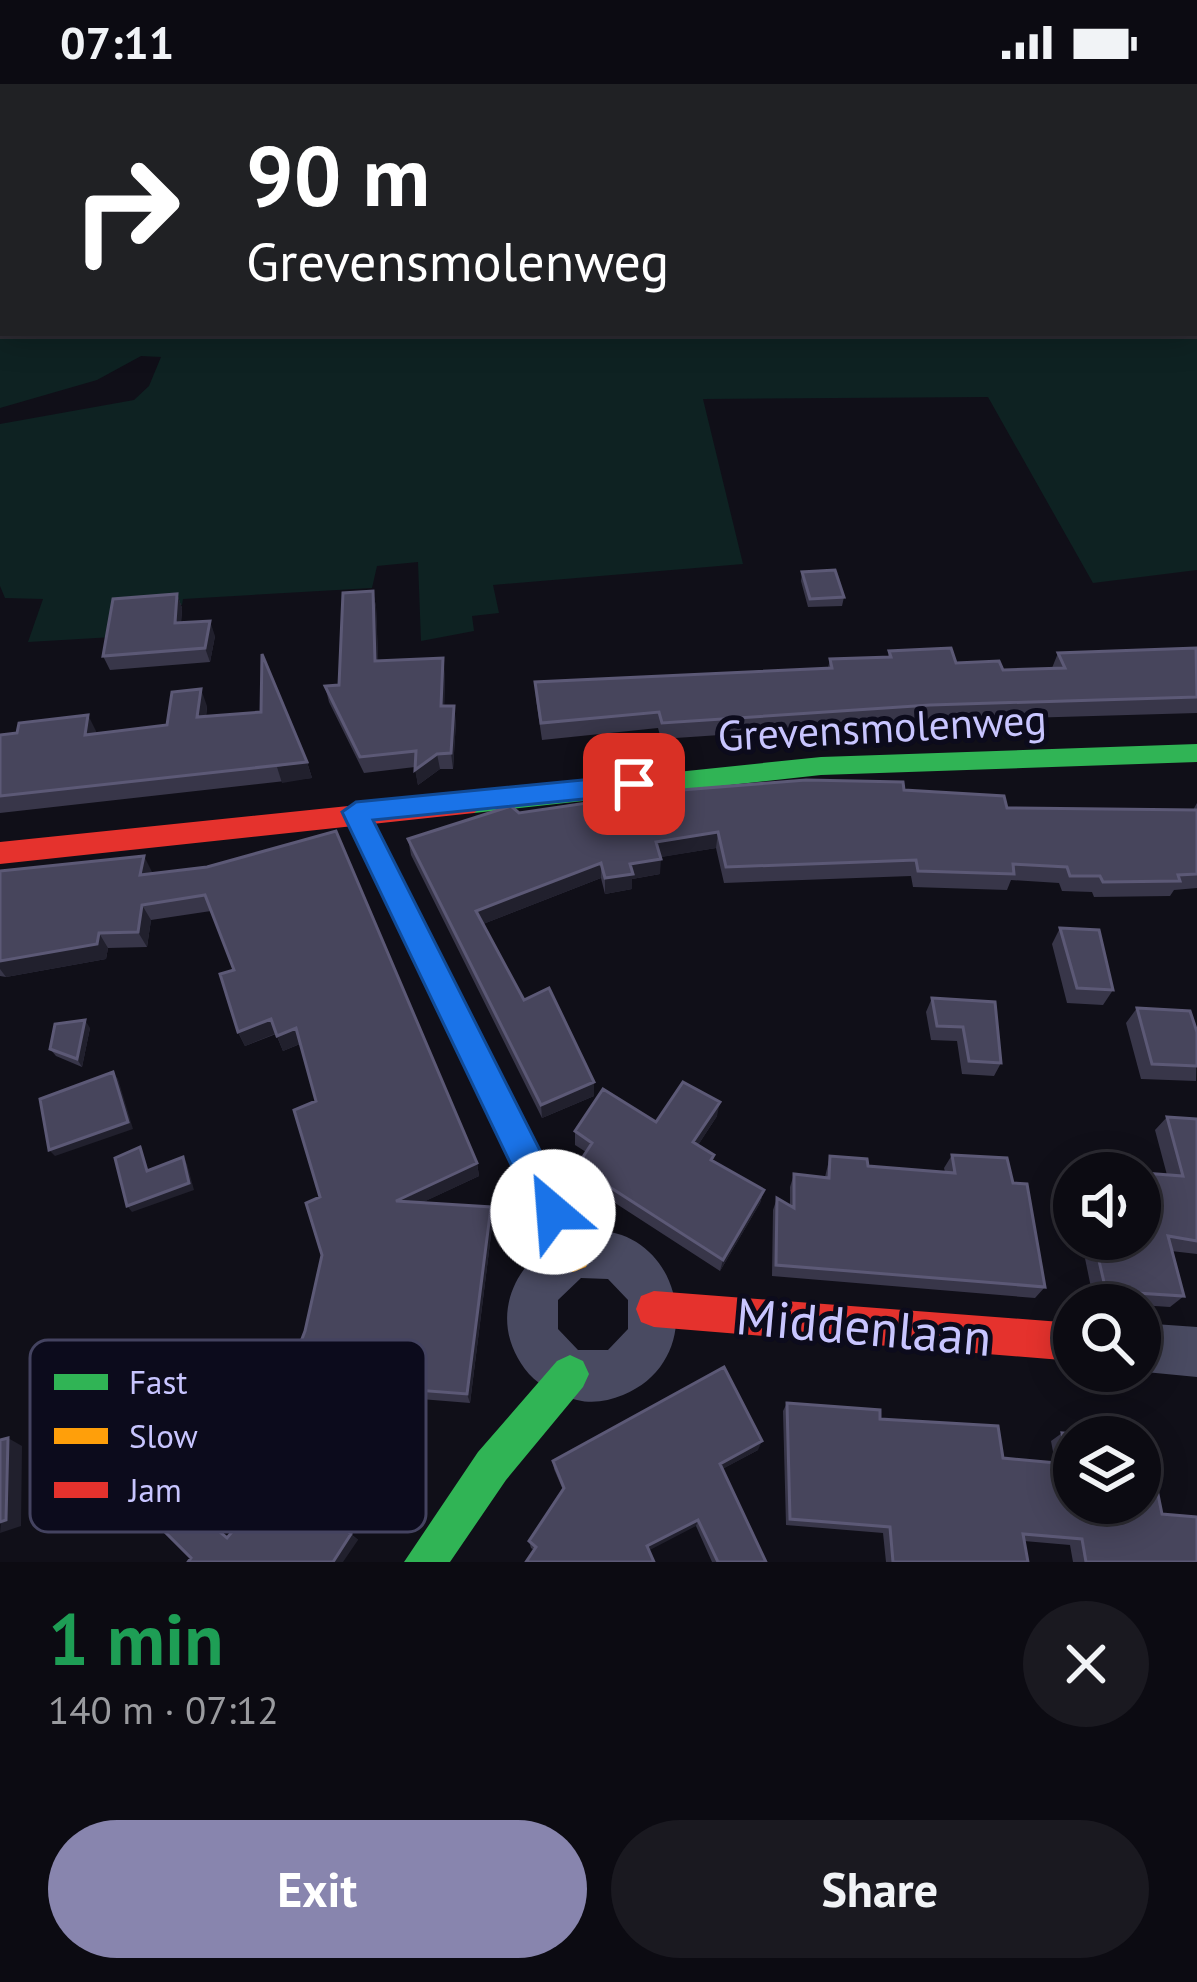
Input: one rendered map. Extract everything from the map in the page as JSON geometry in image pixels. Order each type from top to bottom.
[{"type":"street","name":"Grevensmolenweg","points":[[0,853],[820,766],[1197,753]]},
{"type":"street","points":[[356,812],[573,1254]]},
{"type":"street","points":[[592,1251],[629,1264],[642,1278],[653,1309],[646,1345],[630,1365],[605,1377],[570,1374],[542,1350],[532,1309],[539,1284],[573,1254],[592,1251]]},
{"type":"street","name":"Middenlaan","points":[[653,1309],[1053,1340]]},
{"type":"street","points":[[1161,1349],[1197,1352]]},
{"type":"street","points":[[425,1562],[492,1466],[570,1374]]},
{"type":"green space","points":[[0,336],[1197,336],[1197,570],[1093,583],[988,397],[703,399],[743,564],[493,585],[499,613],[472,616],[474,631],[421,641],[418,562],[377,566],[372,588],[183,599],[182,605],[116,612],[113,637],[28,642],[43,599],[5,598],[0,586],[0,424],[134,400],[149,386],[161,357],[141,356],[97,380],[0,408]]},
{"type":"building","points":[[835,570],[844,597],[810,599],[802,572]]},
{"type":"building","points":[[373,591],[375,661],[443,658],[441,706],[454,706],[451,753],[437,754],[415,770],[416,751],[360,757],[325,686],[339,685],[343,593]]},
{"type":"building","points":[[177,594],[175,623],[210,621],[205,648],[103,656],[113,599]]},
{"type":"building","points":[[951,648],[956,663],[999,661],[1003,670],[1065,668],[1058,653],[1196,648],[1197,697],[930,705],[662,723],[659,712],[541,723],[535,682],[832,668],[830,659]]},
{"type":"building","points":[[262,654],[307,762],[0,796],[0,735],[17,733],[19,723],[88,715],[85,735],[167,725],[172,692],[201,689],[197,717],[261,712]]},
{"type":"building","points":[[806,780],[903,782],[904,790],[1004,796],[1007,808],[1197,810],[1197,874],[1178,875],[1180,881],[1103,882],[1100,876],[1070,876],[1067,867],[1013,864],[1014,874],[918,871],[916,860],[726,867],[718,832],[656,842],[661,859],[630,864],[633,874],[605,878],[601,863],[476,911],[524,1000],[549,988],[594,1082],[541,1105],[408,839],[511,806],[519,813],[669,791]]},
{"type":"building","points":[[336,831],[477,1163],[396,1201],[491,1207],[467,1394],[426,1391],[426,1340],[302,1340],[322,1255],[306,1203],[320,1197],[294,1110],[316,1101],[296,1028],[277,1036],[271,1019],[238,1032],[220,974],[234,970],[205,895],[142,905],[138,932],[99,933],[97,944],[0,961],[0,871],[144,856],[140,875],[207,867]]},
{"type":"building","points":[[1060,928],[1099,930],[1113,990],[1077,988]]},
{"type":"building","points":[[932,998],[995,1002],[1001,1063],[969,1061],[963,1027],[937,1026]]},
{"type":"building","points":[[1137,1008],[1190,1011],[1197,1032],[1197,1066],[1152,1064]]},
{"type":"building","points":[[85,1020],[77,1059],[50,1049],[55,1024]]},
{"type":"building","points":[[113,1072],[128,1122],[49,1150],[40,1099]]},
{"type":"building","points":[[683,1082],[720,1102],[693,1142],[714,1155],[711,1160],[764,1190],[723,1260],[577,1166],[592,1143],[575,1131],[603,1089],[656,1122]]},
{"type":"building","points":[[1167,1117],[1197,1119],[1197,1241],[1168,1236],[1184,1296],[1161,1295],[1161,1284],[1104,1284],[1099,1260],[1161,1260],[1161,1174],[1183,1176]]},
{"type":"building","points":[[140,1147],[147,1171],[183,1157],[189,1183],[127,1206],[115,1158]]},
{"type":"building","points":[[952,1155],[1007,1158],[1013,1183],[1027,1184],[1045,1287],[776,1265],[777,1198],[794,1208],[794,1174],[829,1178],[830,1156],[867,1159],[868,1166],[955,1173]]},
{"type":"building","points":[[724,1367],[762,1441],[720,1464],[766,1562],[718,1562],[698,1520],[647,1546],[654,1562],[526,1562],[536,1547],[529,1541],[564,1488],[553,1461]]},
{"type":"building","points":[[787,1403],[880,1410],[880,1419],[998,1426],[1003,1458],[1053,1463],[1053,1524],[1161,1524],[1161,1509],[1162,1514],[1197,1517],[1197,1562],[1086,1562],[1082,1539],[1023,1534],[1028,1562],[893,1562],[890,1527],[790,1519]]},
{"type":"building","points":[[8,1438],[6,1520],[0,1522],[0,1440]]},
{"type":"building","points":[[165,1532],[220,1532],[227,1538],[232,1532],[351,1534],[333,1562],[188,1562],[191,1558]]},
{"type":"traffic: fast","points":[[474,803],[821,766],[1197,753]]},
{"type":"traffic: fast","points":[[425,1562],[492,1466],[570,1374]]},
{"type":"traffic: slow","points":[[355,812],[573,1254]]},
{"type":"traffic: jam","points":[[0,853],[474,803]]},
{"type":"traffic: jam","points":[[654,1309],[1053,1340]]},
{"type":"route","points":[[553,1212],[356,812],[634,784]]}]
